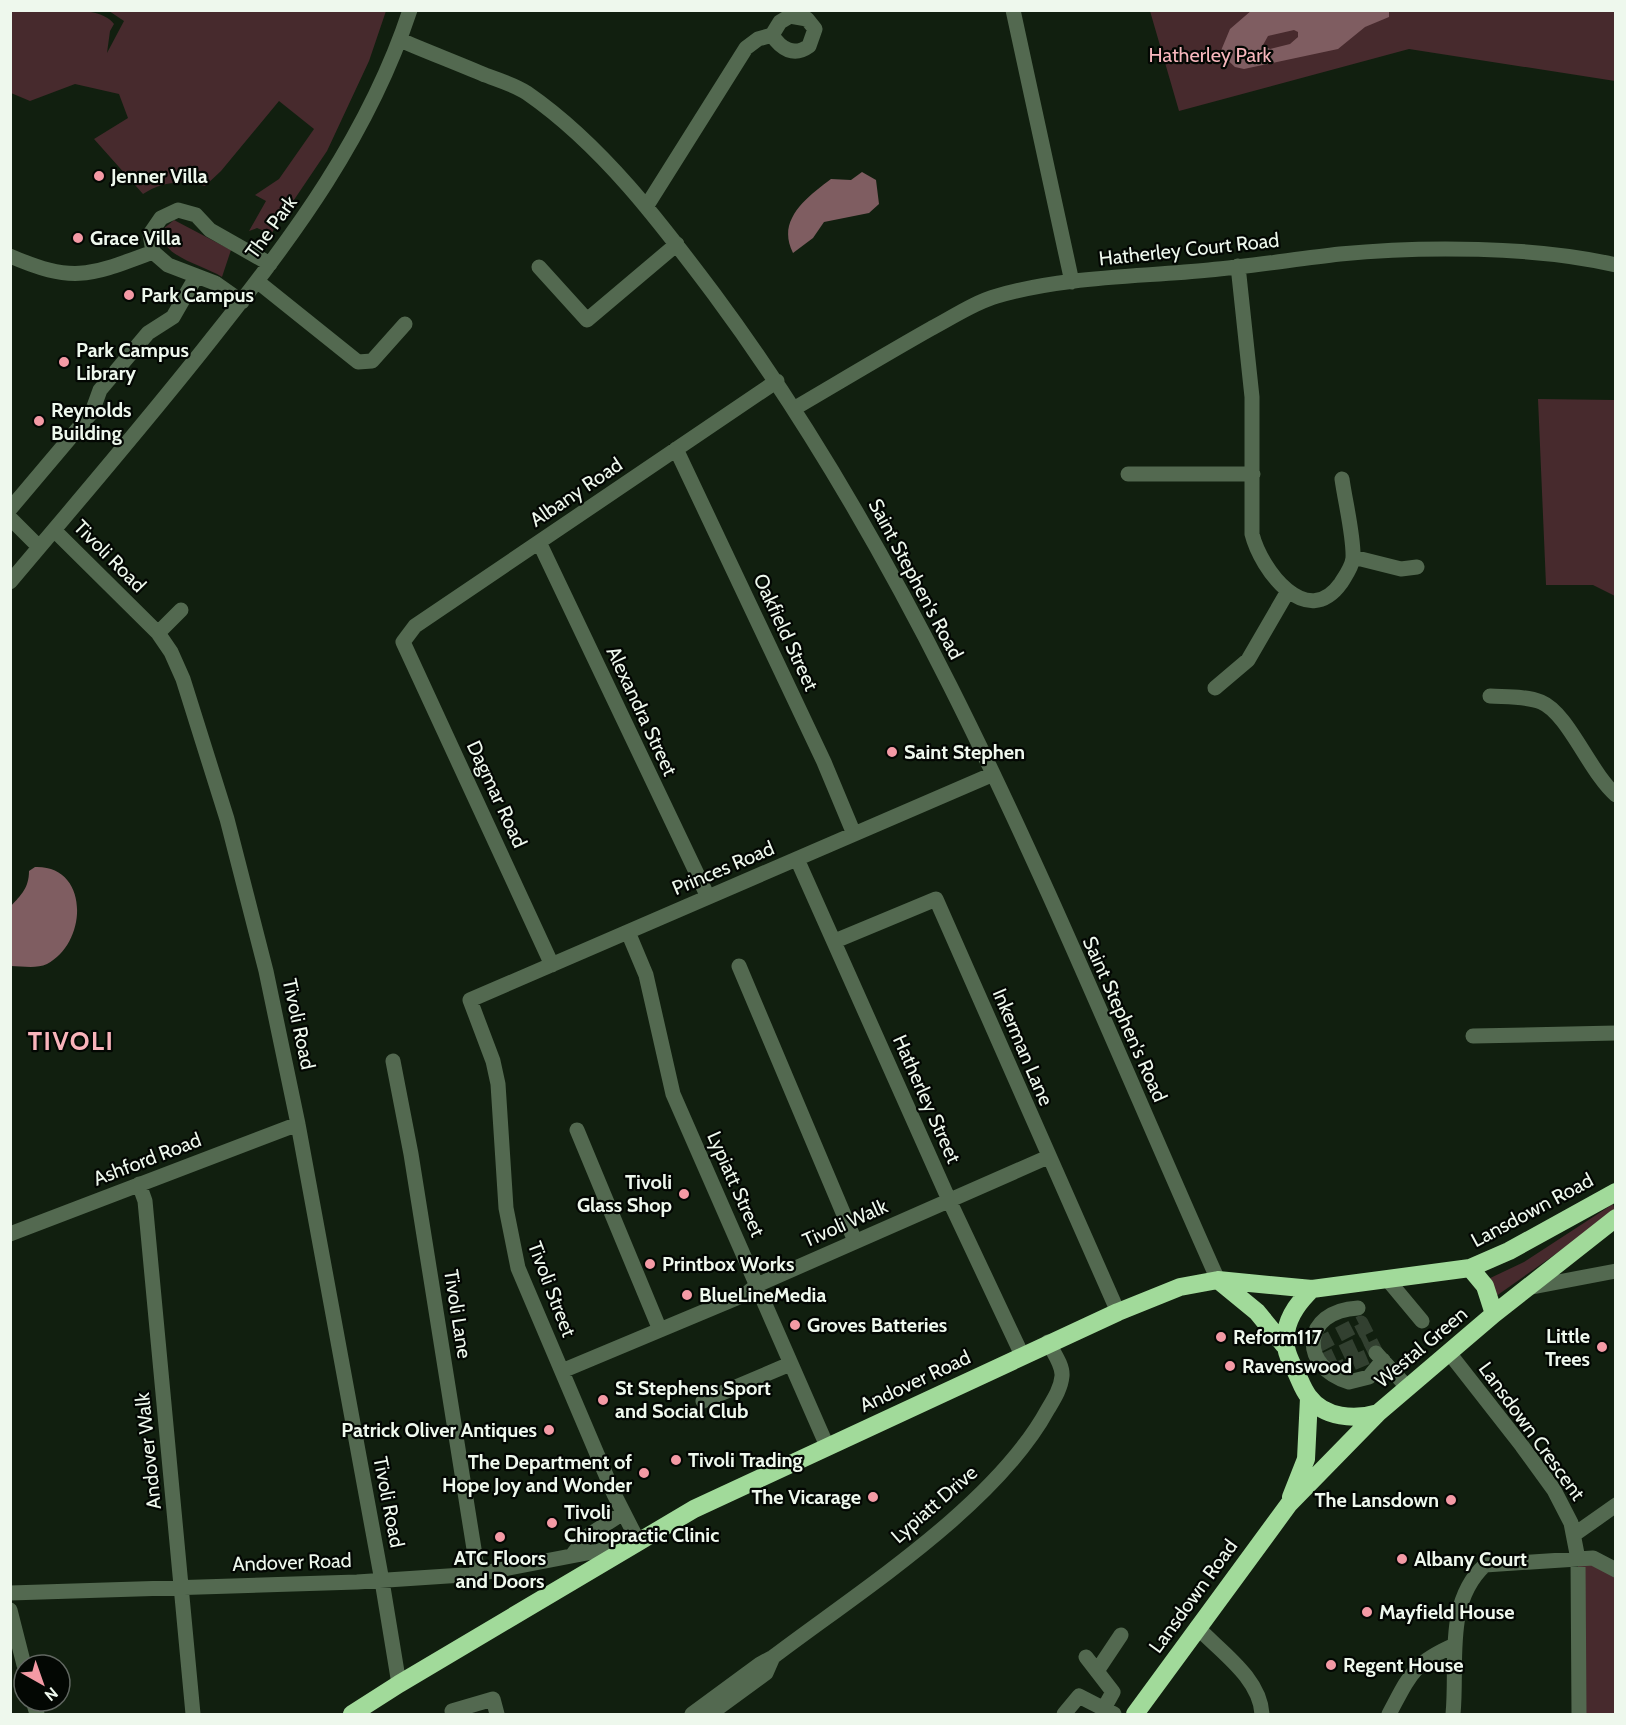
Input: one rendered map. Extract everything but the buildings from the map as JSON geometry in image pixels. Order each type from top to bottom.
[{"type":"highway","name":"Lansdown Road","points":[[1470,1268],[1509,1251],[1616,1192]]},
{"type":"highway","points":[[1494,1314],[1616,1218]]},
{"type":"highway","points":[[1284,1345],[1294,1309],[1312,1289],[1470,1268]]},
{"type":"highway","name":"Westal Green","points":[[1309,1398],[1337,1415],[1358,1417],[1378,1413],[1450,1354],[1494,1314],[1485,1286],[1470,1268]]},
{"type":"highway","name":"Andover Road","points":[[352,1714],[694,1509],[1048,1342],[1180,1287],[1218,1280],[1312,1289]]},
{"type":"highway","points":[[1218,1280],[1257,1312],[1284,1345],[1309,1398]]},
{"type":"highway","name":"Lansdown Road","points":[[1289,1504],[1306,1459],[1309,1398]]},
{"type":"highway","name":"Lansdown Road","points":[[1135,1714],[1289,1504],[1378,1413]]},
{"type":"street","name":"The Park","points":[[10,582],[164,400],[242,302],[308,212],[346,152],[381,87],[410,10]]},
{"type":"street","points":[[1013,10],[1072,282]]},
{"type":"street","points":[[646,207],[746,48],[758,39],[772,35]]},
{"type":"street","name":"Saint Stephen's Road","points":[[400,40],[524,90],[569,125],[646,207],[677,244],[795,408],[908,602],[1029,854],[1218,1280]]},
{"type":"street","points":[[242,302],[215,283],[168,265],[153,252],[150,234],[161,218],[178,210],[196,215],[210,230],[270,264]]},
{"type":"street","points":[[539,267],[587,320],[677,244]]},
{"type":"street","name":"Hatherley Court Road","points":[[795,408],[916,337],[996,296],[1072,282],[1342,254],[1476,250],[1568,255],[1616,265]]},
{"type":"street","points":[[10,256],[48,272],[70,275],[91,273],[153,252]]},
{"type":"street","points":[[1238,266],[1252,397],[1252,534],[1256,548],[1269,572],[1288,591],[1314,600],[1330,595],[1349,572],[1353,557],[1342,479]]},
{"type":"street","points":[[10,509],[92,412],[100,390],[148,333],[173,317],[196,277]]},
{"type":"street","points":[[257,281],[358,363],[372,361],[405,324]]},
{"type":"street","name":"Albany Road","points":[[403,642],[415,626],[777,381]]},
{"type":"street","name":"Oakfield Street","points":[[676,449],[824,762],[854,834]]},
{"type":"street","points":[[1128,474],[1253,474]]},
{"type":"street","points":[[11,519],[39,547]]},
{"type":"street","name":"Tivoli Road","points":[[54,530],[158,633],[171,652],[183,679],[227,819],[266,971],[298,1124],[399,1684]]},
{"type":"street","name":"Alexandra Street","points":[[538,542],[708,897]]},
{"type":"street","points":[[1353,557],[1401,569],[1417,567]]},
{"type":"street","points":[[1215,688],[1248,660],[1288,591]]},
{"type":"street","points":[[158,633],[181,610]]},
{"type":"street","name":"Dagmar Road","points":[[403,642],[552,965]]},
{"type":"street","points":[[1490,696],[1530,699],[1552,709],[1601,781],[1616,795]]},
{"type":"street","name":"Princes Road","points":[[470,1000],[991,775]]},
{"type":"street","name":"Hatherley Street","points":[[797,859],[949,1200],[1022,1355]]},
{"type":"street","name":"Inkerman Lane","points":[[835,941],[936,899],[1118,1312]]},
{"type":"street","name":"Lypiatt Street","points":[[628,932],[646,975],[673,1094],[827,1446]]},
{"type":"street","points":[[740,966],[855,1241]]},
{"type":"street","name":"Tivoli Street","points":[[470,1000],[493,1061],[498,1084],[506,1208],[518,1268],[623,1513],[639,1543]]},
{"type":"street","points":[[1473,1036],[1616,1034]]},
{"type":"street","name":"Tivoli Lane","points":[[393,1061],[411,1154],[478,1574]]},
{"type":"street","name":"Ashford Road","points":[[10,1234],[298,1124]]},
{"type":"street","points":[[577,1130],[660,1330]]},
{"type":"street","name":"Tivoli Walk","points":[[561,1371],[746,1294],[757,1285],[1048,1157]]},
{"type":"street","name":"Andover Walk","points":[[139,1184],[144,1201],[183,1589],[193,1714]]},
{"type":"street","points":[[1526,1288],[1616,1271]]},
{"type":"street","points":[[1387,1279],[1422,1322]]},
{"type":"street","points":[[1359,1282],[1358,1312],[1338,1311],[1319,1323],[1312,1341],[1329,1373],[1349,1382],[1369,1377],[1380,1356],[1408,1388]]},
{"type":"street","name":"Lypiatt Drive","points":[[692,1714],[760,1664],[773,1658],[926,1541],[973,1501],[1038,1428],[1061,1383],[1062,1370],[1048,1342]]},
{"type":"street","points":[[1292,1364],[1317,1349]]},
{"type":"street","name":"Lansdown Crescent","points":[[1450,1354],[1496,1411],[1554,1490],[1575,1534],[1578,1559],[1579,1714]]},
{"type":"street","points":[[703,1401],[790,1364]]},
{"type":"street","points":[[1575,1534],[1616,1505]]},
{"type":"street","points":[[573,1554],[586,1537],[623,1513]]},
{"type":"street","name":"Andover Road","points":[[10,1593],[382,1581],[478,1574],[639,1543]]},
{"type":"street","points":[[1454,1714],[1455,1645],[1460,1601],[1470,1582],[1485,1565],[1593,1558],[1616,1569]]},
{"type":"street","points":[[10,1610],[21,1653]]},
{"type":"street","points":[[1197,1627],[1254,1685],[1259,1695],[1262,1714]]},
{"type":"street","points":[[1097,1671],[1121,1635]]},
{"type":"street","points":[[1389,1714],[1418,1665],[1430,1656],[1455,1645]]},
{"type":"street","points":[[1064,1714],[1079,1696],[1108,1712],[1113,1692],[1086,1657]]},
{"type":"street","name":"Lypiatt Drive","points":[[710,1714],[766,1673],[773,1658]]},
{"type":"street","points":[[452,1712],[493,1699],[497,1714]]},
{"type":"green space","points":[[66,9],[81,10],[106,17],[114,24],[110,31],[107,53],[124,21],[109,11],[386,11],[369,61],[327,151],[271,234],[257,228],[249,231],[266,201],[255,195],[279,179],[314,129],[279,101],[221,171],[205,186],[188,183],[165,184],[143,194],[94,139],[128,118],[119,94],[75,84],[30,101],[11,93],[10,11]]},
{"type":"green space","name":"Hatherley Park","points":[[1150,11],[1615,11],[1615,81],[1409,49],[1179,111]]},
{"type":"green space","points":[[174,220],[231,250],[222,277],[183,259],[167,247],[162,230]]},
{"type":"green space","points":[[1538,399],[1615,400],[1615,596],[1593,585],[1546,585]]},
{"type":"green space","points":[[1613,1204],[1615,1212],[1492,1299],[1484,1281],[1524,1262]]},
{"type":"green space","points":[[1578,1559],[1615,1570],[1615,1714],[1579,1714]]},
{"type":"shaded area","points":[[1252,10],[1389,10],[1389,17],[1365,27],[1338,49],[1244,69],[1235,67],[1220,53],[1230,29]],"holes":[[[1294,30],[1298,32],[1298,37],[1290,44],[1270,49],[1263,45],[1268,36]]]},
{"type":"shaded area","points":[[862,172],[876,180],[879,204],[869,213],[824,222],[813,238],[793,253],[788,230],[797,210],[831,179],[851,180]]},
{"type":"shaded area","points":[[35,867],[53,870],[66,878],[74,891],[77,907],[76,924],[61,954],[47,964],[34,967],[11,966],[11,906],[26,887],[29,871]]},
{"type":"tunnel","points":[[1318,1345],[1361,1323],[1376,1353],[1329,1373]]},
{"type":"tunnel","points":[[1321,1362],[1368,1340]]},
{"type":"place","name":"Jenner Villa","points":[[99,176]]},
{"type":"place","name":"Grace Villa","points":[[78,238]]},
{"type":"place","name":"Park Campus","points":[[129,295]]},
{"type":"place","name":"Park Campus Library","points":[[64,362]]},
{"type":"place","name":"Reynolds Building","points":[[39,421]]},
{"type":"place","name":"Saint Stephen","points":[[892,752]]},
{"type":"place","name":"Tivoli Glass Shop","points":[[684,1194]]},
{"type":"place","name":"Printbox Works","points":[[650,1264]]},
{"type":"place","name":"BlueLineMedia","points":[[687,1295]]},
{"type":"place","name":"Groves Batteries","points":[[795,1325]]},
{"type":"place","name":"Reform117","points":[[1221,1337]]},
{"type":"place","name":"Little Trees","points":[[1602,1347]]},
{"type":"place","name":"Ravenswood","points":[[1230,1366]]},
{"type":"place","name":"St Stephens Sport and Social Club","points":[[603,1400]]},
{"type":"place","name":"Patrick Oliver Antiques","points":[[549,1430]]},
{"type":"place","name":"Tivoli Trading","points":[[676,1460]]},
{"type":"place","name":"The Department of Hope Joy and Wonder","points":[[644,1473]]},
{"type":"place","name":"The Vicarage","points":[[873,1497]]},
{"type":"place","name":"The Lansdown","points":[[1451,1500]]},
{"type":"place","name":"Tivoli Chiropractic Clinic","points":[[552,1523]]},
{"type":"place","name":"ATC Floors and Doors","points":[[500,1537]]},
{"type":"place","name":"Albany Court","points":[[1402,1559]]},
{"type":"place","name":"Mayfield House","points":[[1367,1612]]},
{"type":"place","name":"Regent House","points":[[1331,1665]]},
{"type":"district","name":"TIVOLI","points":[[71,1041]]}]
